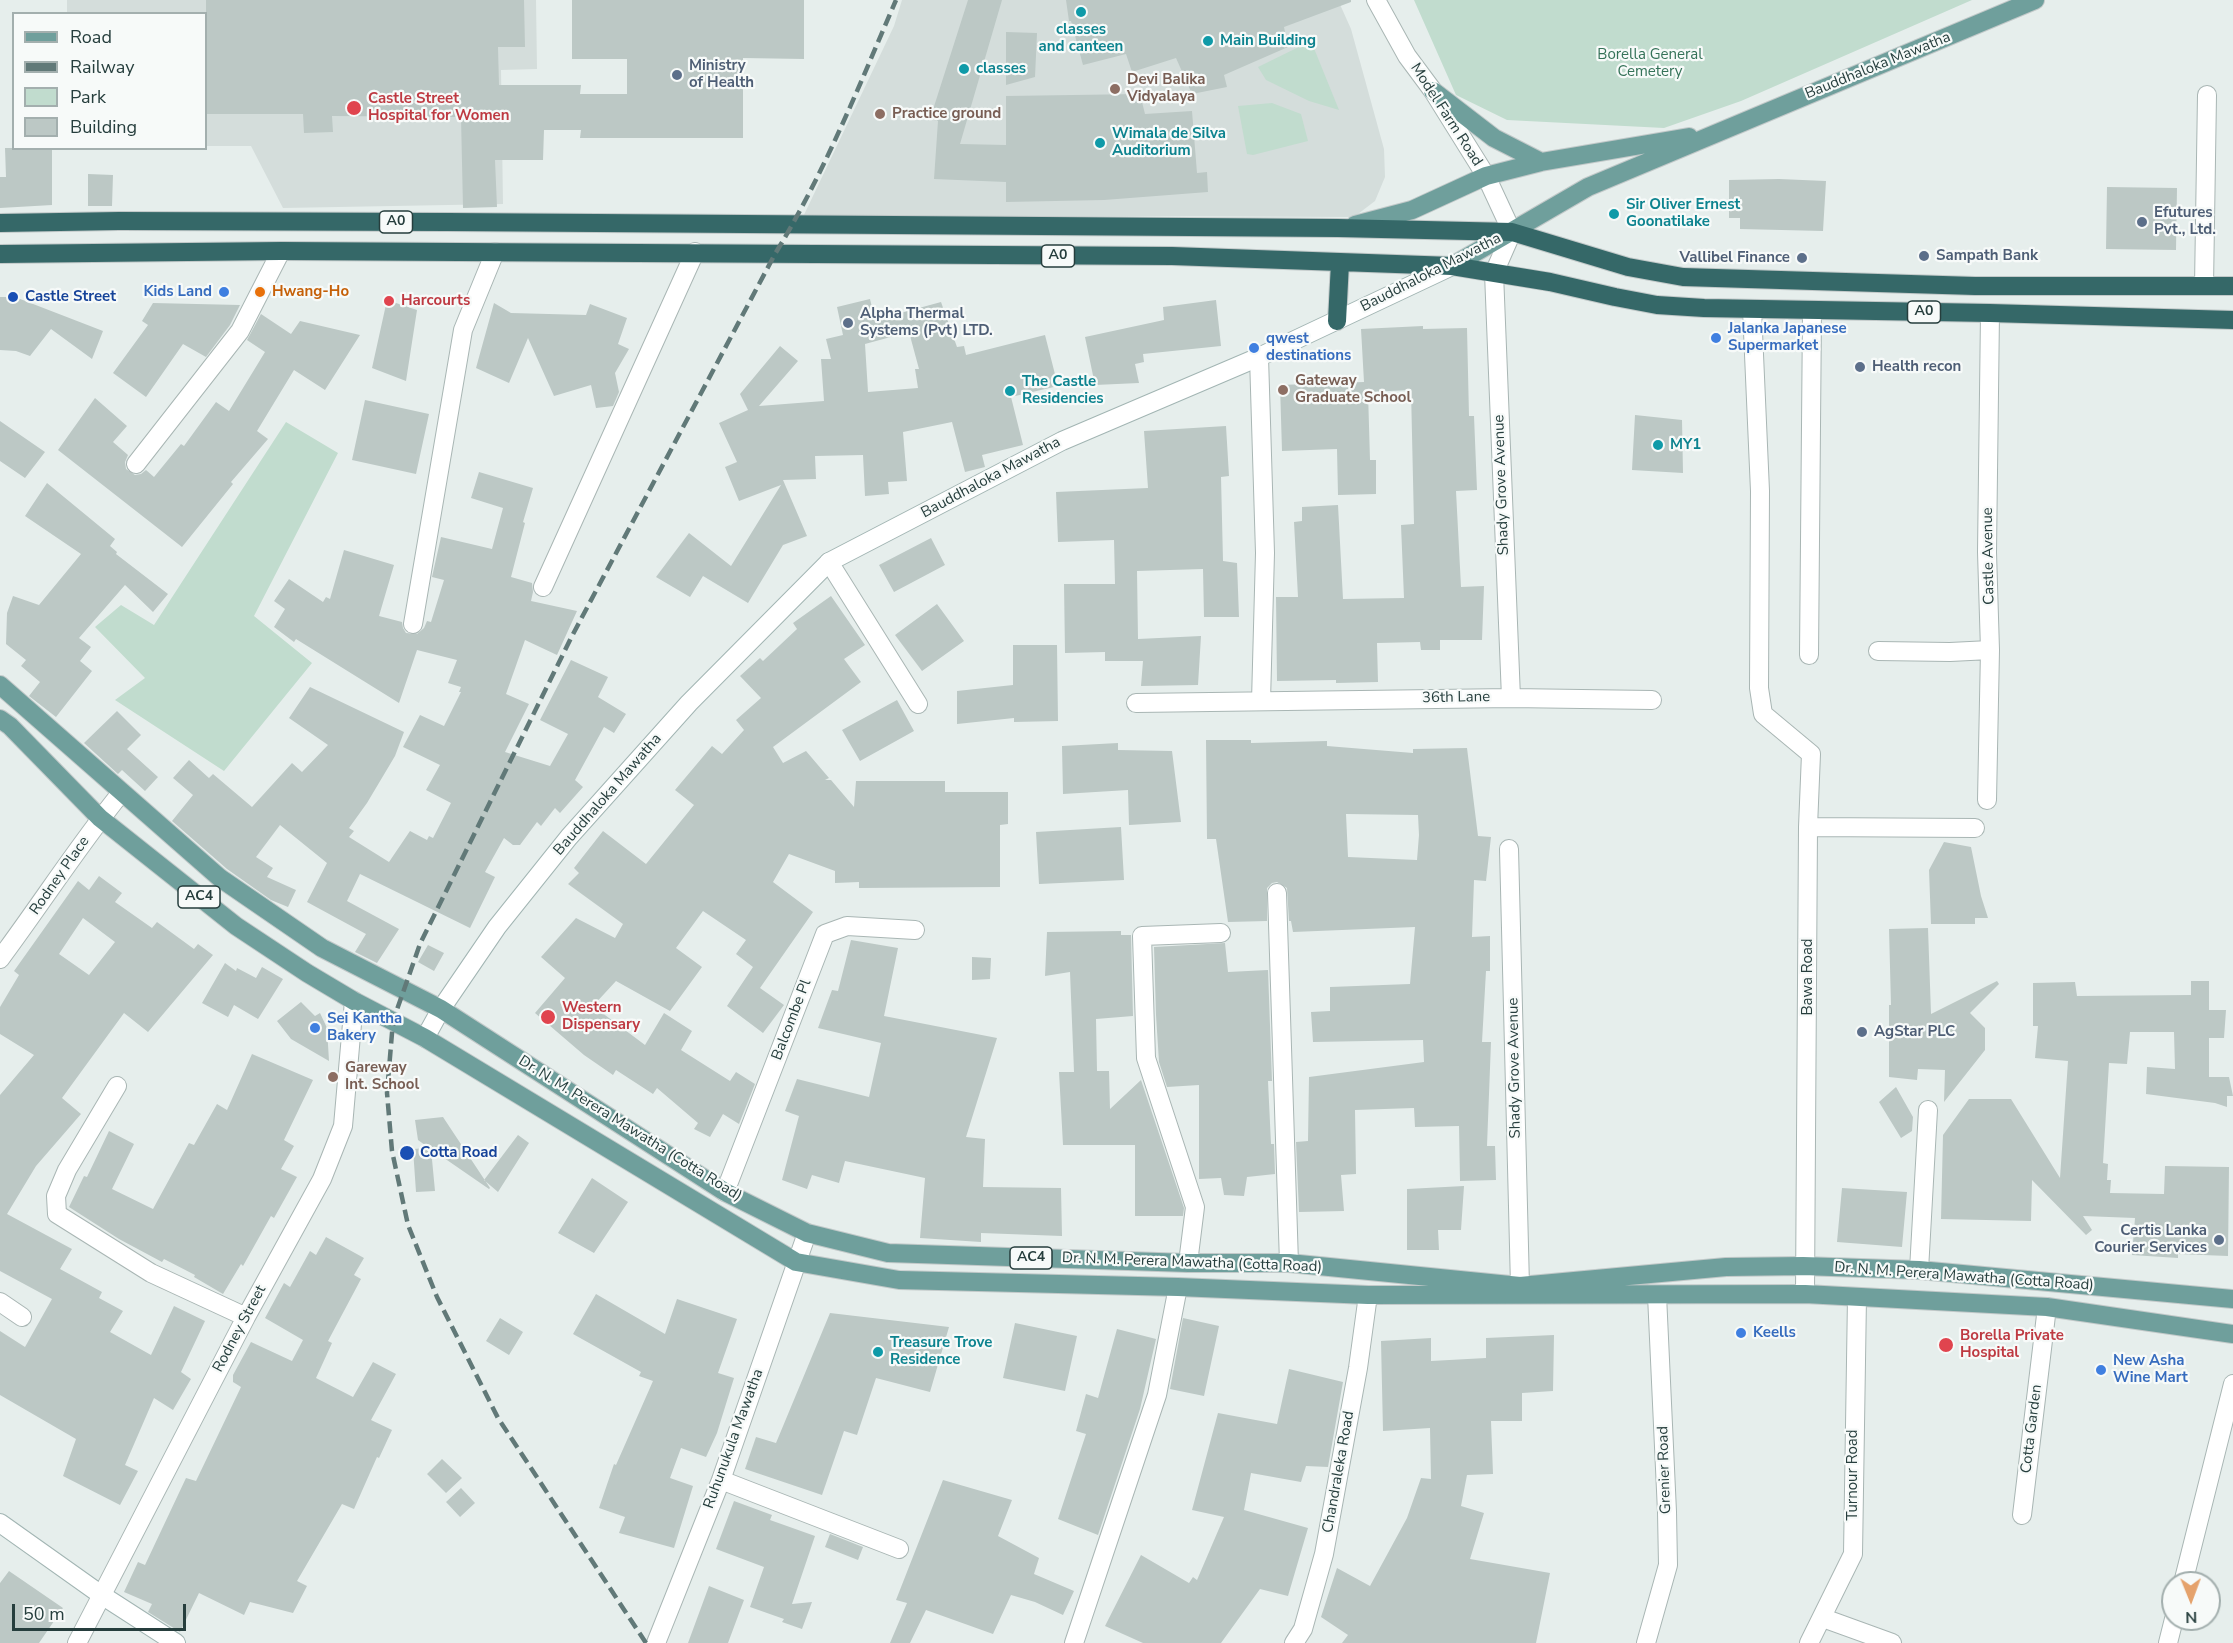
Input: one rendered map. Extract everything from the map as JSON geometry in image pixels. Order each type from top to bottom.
[{"type":"highway","name":"A0","points":[[0,223],[120,221],[1338,228],[1512,232],[1628,267],[1683,277],[1976,286],[2233,286]]},
{"type":"highway","name":"A0","points":[[0,254],[281,251],[1172,256],[1452,266],[1550,282],[1658,305],[1812,311],[1990,313],[2233,320]]},
{"type":"highway","points":[[1337,321],[1340,262]]},
{"type":"main road","name":"Bauddhaloka Mawatha","points":[[1452,266],[1588,187],[2035,0]]},
{"type":"main road","points":[[1432,91],[1494,138],[1541,162]]},
{"type":"main road","name":"Bauddhaloka Mawatha","points":[[1338,228],[1375,221],[1412,210],[1486,176],[1541,162],[1720,131]]},
{"type":"main road","name":"Dr. N. M. Perera Mawatha (Cotta Road)","points":[[0,685],[220,878],[322,948],[441,1009],[725,1192],[807,1233],[888,1253],[1188,1263],[1289,1263],[1520,1286],[1726,1267],[1803,1266],[1919,1270],[2233,1299]]},
{"type":"main road","name":"Dr. N. M. Perera Mawatha (Cotta Road)","points":[[0,719],[10,726],[100,818],[236,927],[307,973],[354,1001],[425,1038],[796,1262],[899,1280],[1178,1287],[1368,1295],[1805,1294],[2047,1307],[2233,1334]]},
{"type":"street","name":"Model Farm Road","points":[[1376,0],[1407,56],[1486,176],[1512,232]]},
{"type":"street","points":[[2204,286],[2207,95]]},
{"type":"street","points":[[1494,273],[1512,232]]},
{"type":"street","points":[[136,464],[240,331],[281,251]]},
{"type":"street","points":[[413,624],[463,330],[495,252]]},
{"type":"street","points":[[543,586],[695,252]]},
{"type":"street","name":"Bauddhaloka Mawatha","points":[[425,1038],[441,1009],[497,927],[569,837],[689,703],[829,562],[1062,441],[1259,357],[1452,266]]},
{"type":"street","name":"Shady Grove Avenue","points":[[1494,273],[1511,698]]},
{"type":"street","name":"Bawa Road","points":[[1752,309],[1760,491],[1759,688],[1763,714],[1811,754],[1808,826],[1808,1074],[1803,1266],[1805,1294]]},
{"type":"street","points":[[1809,655],[1812,311]]},
{"type":"street","name":"Castle Avenue","points":[[1987,800],[1990,650],[1987,552],[1990,313]]},
{"type":"street","points":[[1259,357],[1265,553],[1261,701]]},
{"type":"street","points":[[829,562],[918,704]]},
{"type":"street","points":[[1878,651],[1990,650]]},
{"type":"street","name":"36th Lane","points":[[1136,703],[1511,698],[1652,700]]},
{"type":"street","name":"Rodney Place","points":[[0,959],[100,818],[121,793]]},
{"type":"street","points":[[1808,826],[1975,828]]},
{"type":"street","name":"Shady Grove Avenue","points":[[1509,849],[1520,1286]]},
{"type":"street","points":[[1277,893],[1289,1263]]},
{"type":"street","name":"Balcombe Pl","points":[[725,1192],[825,934],[847,926],[915,930]]},
{"type":"street","points":[[1188,1263],[1195,1207],[1146,1058],[1142,936],[1221,933]]},
{"type":"street","name":"Rodney Street","points":[[77,1643],[100,1594],[246,1317],[322,1179],[344,1126],[354,1001]]},
{"type":"street","points":[[117,1086],[67,1170],[56,1196],[57,1214],[151,1273],[246,1317]]},
{"type":"street","points":[[1919,1270],[1928,1110]]},
{"type":"street","name":"Ruhunukula Mawatha","points":[[656,1643],[721,1480],[807,1233]]},
{"type":"street","points":[[1074,1643],[1157,1395],[1178,1287]]},
{"type":"street","name":"Chandraleka Road","points":[[1294,1643],[1303,1629],[1324,1554],[1358,1368],[1368,1295]]},
{"type":"street","name":"Grenier Road","points":[[1646,1643],[1668,1565],[1657,1295]]},
{"type":"street","name":"Turnour Road","points":[[1809,1643],[1853,1554],[1857,1297]]},
{"type":"street","points":[[0,1302],[22,1317]]},
{"type":"street","name":"Cotta Garden","points":[[2022,1515],[2047,1307]]},
{"type":"street","points":[[2186,1571],[2233,1384]]},
{"type":"street","points":[[721,1480],[899,1549]]},
{"type":"street","points":[[0,1523],[100,1594],[176,1643]]},
{"type":"street","points":[[1823,1618],[1892,1643]]},
{"type":"shaded area","name":"Castle Street Hospital for Women","points":[[67,0],[536,0],[537,69],[501,70],[503,204],[283,208],[251,146],[207,146],[207,12],[67,12]]},
{"type":"shaded area","name":"Devi Balika Vidyalaya","points":[[902,0],[1338,0],[1351,29],[1384,149],[1385,177],[1375,201],[1354,217],[802,219],[894,26]]},
{"type":"green space","name":"Borella General Cemetery","points":[[1414,0],[1972,0],[1741,101],[1664,128],[1507,120],[1456,95]]},
{"type":"green space","points":[[1311,41],[1339,110],[1309,101],[1266,80],[1258,67]]},
{"type":"green space","points":[[1272,103],[1301,114],[1308,141],[1253,155],[1247,154],[1238,106]]},
{"type":"green space","points":[[286,422],[338,453],[254,616],[312,663],[224,771],[115,700],[145,678],[95,627],[121,605],[154,625]]},
{"type":"building","points":[[206,0],[524,0],[525,47],[498,47],[499,85],[581,85],[580,94],[627,94],[627,59],[572,59],[572,0],[804,0],[804,59],[743,58],[743,138],[580,138],[581,130],[544,130],[543,160],[495,160],[497,207],[463,208],[461,117],[332,116],[333,132],[304,133],[303,114],[207,114]]},
{"type":"building","name":"Wimala de Silva Auditorium","points":[[968,0],[1002,0],[960,144],[1006,145],[1006,96],[1140,94],[1145,114],[1192,111],[1197,173],[1207,172],[1208,192],[1104,200],[1006,202],[1006,182],[934,179],[938,121],[930,119]]},
{"type":"building","points":[[1066,0],[1351,0],[1351,2],[1284,27],[1288,47],[1224,75],[1227,87],[1192,94],[1176,58],[1132,72],[1126,54],[1083,65],[1071,21],[1069,21]]},
{"type":"building","points":[[1006,32],[1037,33],[1035,77],[1006,85]]},
{"type":"building","points":[[5,148],[52,150],[52,205],[0,208],[0,177],[6,177]]},
{"type":"building","points":[[88,174],[113,175],[112,206],[88,206]]},
{"type":"building","points":[[1729,180],[1826,181],[1823,231],[1740,229],[1740,218],[1729,218]]},
{"type":"building","points":[[2107,187],[2177,188],[2176,250],[2106,249]]},
{"type":"building","points":[[0,297],[15,297],[103,331],[92,359],[51,329],[30,356],[16,351],[0,350]]},
{"type":"building","points":[[870,299],[875,320],[941,302],[957,347],[964,346],[966,355],[1045,335],[1058,386],[1011,397],[1023,445],[982,455],[985,467],[965,472],[952,422],[903,432],[907,481],[888,482],[889,494],[865,496],[863,455],[815,456],[816,479],[783,480],[807,536],[783,545],[748,603],[703,576],[690,597],[656,577],[689,533],[731,566],[781,485],[739,501],[725,467],[737,462],[719,423],[748,410],[740,394],[780,346],[798,361],[759,406],[824,401],[821,359],[831,359],[826,339],[843,335],[837,307]],"holes":[[[909,332],[919,369],[915,369],[918,388],[868,392],[865,344]]]},
{"type":"building","points":[[387,300],[417,310],[406,381],[372,368]]},
{"type":"building","points":[[1216,300],[1221,346],[1143,354],[1144,362],[1135,364],[1139,383],[1095,385],[1085,337],[1164,320],[1163,307]]},
{"type":"building","points":[[153,303],[240,305],[230,325],[206,357],[183,344],[146,397],[113,373],[148,325],[142,321]]},
{"type":"building","points":[[494,303],[511,313],[586,315],[590,304],[627,318],[618,344],[629,349],[615,373],[619,392],[613,406],[596,408],[591,385],[554,396],[528,338],[509,383],[476,368]]},
{"type":"building","points":[[261,314],[291,334],[300,321],[360,335],[325,390],[294,370],[257,431],[268,439],[231,482],[233,484],[182,547],[58,450],[95,398],[127,426],[113,442],[128,455],[125,462],[126,469],[135,475],[146,470],[154,477],[181,444],[184,446],[216,402],[229,411],[265,352],[247,340]]},
{"type":"building","points":[[1423,326],[1423,329],[1467,328],[1469,416],[1474,416],[1477,490],[1456,491],[1461,587],[1484,586],[1482,640],[1440,640],[1440,650],[1421,650],[1420,642],[1377,643],[1378,682],[1277,681],[1276,597],[1298,597],[1294,522],[1302,521],[1302,507],[1338,505],[1343,599],[1404,598],[1401,525],[1414,524],[1411,390],[1368,392],[1370,460],[1376,460],[1376,494],[1338,495],[1337,449],[1282,451],[1280,385],[1364,382],[1361,329]]},
{"type":"building","points":[[365,400],[429,414],[416,474],[352,460]]},
{"type":"building","name":"MY1","points":[[1635,415],[1682,420],[1683,473],[1632,470]]},
{"type":"building","points":[[0,421],[45,452],[25,478],[0,461]]},
{"type":"building","points":[[1226,426],[1229,476],[1221,477],[1223,561],[1237,563],[1239,617],[1204,617],[1203,569],[1137,571],[1138,639],[1201,636],[1198,685],[1141,686],[1143,661],[1105,661],[1105,652],[1065,653],[1064,584],[1115,584],[1114,540],[1058,542],[1056,492],[1148,488],[1144,431]]},
{"type":"building","points":[[479,472],[533,488],[511,577],[532,583],[531,601],[577,611],[557,655],[525,640],[506,694],[529,704],[505,752],[550,766],[568,734],[540,720],[571,660],[608,677],[598,697],[626,714],[614,733],[604,727],[575,780],[583,787],[560,813],[555,808],[541,826],[537,822],[520,845],[513,845],[504,838],[485,872],[495,877],[470,928],[360,874],[347,901],[399,929],[377,963],[355,952],[366,934],[307,902],[327,863],[280,825],[256,857],[273,868],[267,877],[296,890],[288,907],[271,900],[227,869],[172,821],[193,795],[173,778],[189,760],[209,778],[213,774],[252,807],[292,763],[302,772],[328,745],[289,718],[310,687],[404,732],[395,756],[349,828],[354,831],[349,837],[389,862],[410,831],[427,840],[429,836],[433,838],[451,803],[426,790],[440,765],[403,747],[420,715],[444,726],[461,692],[459,692],[461,687],[448,683],[457,660],[417,650],[399,703],[296,639],[294,642],[274,627],[285,609],[274,601],[289,579],[323,602],[326,597],[330,599],[344,550],[394,565],[379,616],[402,622],[406,633],[417,634],[424,628],[427,621],[431,622],[444,580],[432,577],[441,537],[492,549],[503,508],[471,498]]},
{"type":"building","points":[[47,483],[115,539],[110,546],[117,552],[116,554],[168,594],[153,612],[125,585],[79,638],[91,647],[80,661],[92,671],[56,717],[29,696],[40,682],[21,666],[26,660],[6,644],[7,613],[13,596],[39,605],[81,554],[25,516]]},
{"type":"building","points":[[931,538],[945,565],[894,592],[879,565]]},
{"type":"building","points":[[831,596],[865,645],[844,659],[861,682],[773,747],[783,763],[806,751],[829,778],[825,780],[831,780],[854,807],[856,781],[945,781],[945,792],[1008,792],[1008,824],[1000,825],[1000,887],[859,888],[859,882],[835,883],[835,871],[789,854],[773,882],[813,912],[760,988],[784,1005],[763,1033],[727,1006],[753,967],[736,954],[746,940],[703,911],[676,948],[702,967],[670,1011],[616,981],[593,1006],[645,1045],[664,1013],[692,1031],[681,1050],[730,1081],[736,1072],[755,1084],[739,1124],[723,1114],[710,1137],[694,1129],[698,1123],[657,1088],[653,1094],[616,1070],[613,1075],[584,1055],[535,1013],[565,978],[541,957],[576,918],[615,938],[623,924],[568,884],[579,873],[574,868],[603,831],[646,864],[694,805],[675,790],[712,746],[722,754],[744,730],[736,720],[761,698],[740,676],[760,658],[763,661],[797,629],[793,623]]},
{"type":"building","points":[[937,604],[964,641],[922,671],[895,635]]},
{"type":"building","points":[[1013,645],[1057,645],[1058,721],[1014,722],[1014,718],[957,724],[957,691],[1013,685]]},
{"type":"building","points":[[897,700],[914,731],[860,761],[842,730]]},
{"type":"building","points":[[117,711],[141,735],[127,749],[158,777],[145,791],[122,770],[118,774],[84,743]]},
{"type":"building","points":[[1206,740],[1251,740],[1251,743],[1327,741],[1327,746],[1413,753],[1413,749],[1467,748],[1478,836],[1491,837],[1486,881],[1474,880],[1472,937],[1490,936],[1490,971],[1486,971],[1482,1042],[1491,1042],[1487,1146],[1495,1146],[1496,1180],[1460,1181],[1459,1126],[1415,1127],[1414,1108],[1355,1110],[1356,1174],[1341,1175],[1344,1211],[1299,1212],[1296,1142],[1308,1141],[1309,1077],[1424,1062],[1423,1040],[1313,1042],[1311,1012],[1330,1011],[1330,987],[1410,984],[1415,927],[1293,932],[1291,921],[1289,921],[1287,888],[1277,882],[1267,888],[1267,921],[1228,922],[1216,839],[1207,839]],"holes":[[[1346,814],[1418,815],[1417,860],[1348,857]]]},
{"type":"building","points":[[1118,743],[1118,750],[1172,751],[1181,822],[1129,825],[1128,790],[1063,794],[1062,746]]},
{"type":"building","points":[[1121,827],[1124,880],[1039,884],[1036,832]]},
{"type":"building","points":[[1944,842],[1971,847],[1988,918],[1975,918],[1975,924],[1931,924],[1929,870]]},
{"type":"building","points":[[99,876],[122,893],[115,902],[152,928],[157,922],[194,949],[198,944],[213,955],[148,1032],[124,1013],[62,1098],[81,1114],[36,1166],[7,1214],[72,1249],[60,1269],[102,1292],[99,1298],[123,1311],[110,1332],[151,1355],[174,1306],[205,1321],[181,1372],[191,1379],[173,1410],[154,1398],[125,1465],[138,1471],[120,1505],[63,1476],[76,1439],[0,1395],[0,1331],[25,1347],[52,1299],[0,1271],[0,1095],[34,1055],[0,1034],[0,1007],[19,975],[14,971],[78,881],[89,890]],"holes":[[[83,918],[115,942],[89,975],[59,954]]]},
{"type":"building","points":[[1928,928],[1931,1014],[1997,981],[1999,984],[1970,1013],[1985,1028],[1985,1050],[1944,1102],[1945,1070],[1918,1069],[1917,1080],[1889,1077],[1889,1005],[1891,1005],[1889,929]]},
{"type":"building","points":[[1121,931],[1121,935],[1131,935],[1133,1016],[1096,1019],[1097,1071],[1109,1071],[1110,1109],[1141,1080],[1184,1208],[1183,1216],[1135,1216],[1135,1145],[1063,1145],[1059,1072],[1074,1072],[1070,972],[1045,976],[1047,932]]},
{"type":"building","points":[[851,940],[898,948],[884,1016],[997,1038],[966,1137],[985,1139],[983,1187],[1061,1188],[1062,1236],[981,1233],[981,1242],[920,1238],[925,1178],[845,1161],[839,1183],[812,1175],[807,1189],[782,1180],[799,1116],[785,1111],[797,1079],[869,1097],[881,1043],[818,1028],[832,990],[838,991]]},
{"type":"building","points":[[1225,943],[1228,972],[1268,970],[1272,1081],[1268,1081],[1275,1174],[1247,1177],[1244,1196],[1224,1195],[1221,1178],[1199,1179],[1199,1085],[1167,1087],[1159,1062],[1154,947]]},
{"type":"building","points":[[428,945],[444,953],[434,971],[418,962]]},
{"type":"building","points":[[972,957],[991,958],[990,979],[972,980]]},
{"type":"building","points":[[225,963],[236,971],[237,968],[256,978],[262,967],[283,979],[258,1019],[234,1005],[228,1017],[202,1003]]},
{"type":"building","points":[[2191,981],[2209,981],[2209,1010],[2226,1010],[2224,1038],[2209,1038],[2209,1077],[2229,1077],[2233,1096],[2227,1096],[2227,1107],[2215,1103],[2146,1094],[2147,1067],[2175,1069],[2174,1032],[2130,1032],[2127,1064],[2109,1063],[2103,1163],[2108,1164],[2107,1180],[2111,1180],[2110,1193],[2164,1194],[2165,1166],[2229,1167],[2228,1256],[2178,1254],[2178,1258],[2132,1255],[2135,1218],[2083,1216],[2092,1230],[2086,1235],[2032,1180],[2031,1221],[1941,1219],[1943,1135],[1969,1099],[2011,1099],[2060,1178],[2068,1061],[2035,1058],[2038,1026],[2033,1026],[2033,983],[2075,982],[2077,996],[2191,995]]},
{"type":"building","points":[[301,1002],[315,1016],[320,1013],[327,1028],[329,1061],[291,1039],[277,1021]]},
{"type":"building","points":[[252,1054],[313,1080],[284,1140],[294,1146],[281,1169],[297,1177],[274,1218],[271,1216],[243,1266],[241,1264],[223,1294],[194,1277],[195,1275],[164,1259],[162,1262],[119,1239],[69,1207],[84,1176],[87,1177],[109,1131],[134,1144],[112,1189],[153,1209],[189,1143],[194,1145],[217,1104],[227,1110]]},
{"type":"building","points":[[1896,1087],[1913,1117],[1912,1131],[1901,1138],[1879,1102]]},
{"type":"building","points":[[443,1117],[489,1189],[431,1149],[435,1191],[416,1192],[413,1149],[429,1148],[418,1140],[415,1120]]},
{"type":"building","points":[[518,1135],[529,1143],[498,1192],[484,1180]]},
{"type":"building","points":[[592,1178],[628,1202],[594,1253],[558,1233]]},
{"type":"building","points":[[1464,1186],[1461,1230],[1438,1230],[1439,1250],[1407,1250],[1407,1189]]},
{"type":"building","points":[[1842,1188],[1907,1192],[1902,1247],[1837,1242]]},
{"type":"building","points":[[326,1237],[364,1258],[354,1275],[361,1279],[328,1341],[332,1343],[316,1378],[353,1397],[373,1362],[396,1374],[371,1420],[392,1430],[379,1458],[377,1457],[354,1509],[342,1504],[297,1581],[307,1586],[293,1613],[250,1602],[244,1615],[199,1593],[180,1632],[148,1612],[152,1604],[124,1592],[138,1562],[145,1565],[186,1478],[196,1481],[241,1387],[233,1382],[233,1375],[251,1342],[292,1361],[303,1340],[265,1318],[284,1283],[290,1287],[310,1251],[316,1255]]},
{"type":"building","points":[[596,1294],[665,1334],[677,1299],[737,1319],[718,1373],[734,1378],[717,1433],[706,1457],[681,1448],[670,1478],[693,1486],[674,1548],[619,1533],[625,1517],[599,1508],[614,1464],[616,1465],[653,1381],[639,1376],[641,1372],[573,1334]]},
{"type":"building","name":"Treasure Trove Residence","points":[[830,1313],[949,1327],[930,1392],[876,1378],[857,1435],[844,1431],[822,1495],[745,1469],[756,1437],[776,1443]]},
{"type":"building","points":[[500,1318],[523,1332],[509,1355],[486,1341]]},
{"type":"building","points":[[1183,1318],[1219,1326],[1204,1396],[1170,1389]]},
{"type":"building","points":[[1015,1323],[1077,1336],[1065,1391],[1003,1378]]},
{"type":"building","points":[[1117,1329],[1156,1339],[1140,1409],[1098,1535],[1058,1519],[1086,1434],[1076,1431],[1086,1394],[1098,1398]]},
{"type":"building","points":[[1554,1335],[1553,1391],[1522,1393],[1522,1421],[1491,1421],[1493,1474],[1467,1475],[1461,1506],[1484,1513],[1470,1559],[1550,1573],[1536,1643],[1342,1643],[1348,1635],[1321,1617],[1337,1568],[1370,1586],[1407,1518],[1421,1478],[1431,1479],[1430,1428],[1383,1431],[1381,1341],[1431,1338],[1431,1361],[1486,1358],[1486,1338]]},
{"type":"building","points":[[1289,1369],[1343,1382],[1328,1467],[1306,1466],[1301,1482],[1251,1473],[1244,1510],[1308,1528],[1288,1596],[1260,1589],[1221,1643],[1143,1643],[1105,1626],[1141,1555],[1189,1583],[1193,1577],[1197,1580],[1224,1517],[1192,1510],[1218,1413],[1277,1424]]},
{"type":"building","points":[[442,1459],[462,1478],[446,1493],[427,1474]]},
{"type":"building","points":[[943,1480],[1012,1500],[998,1536],[1039,1558],[1034,1574],[1074,1591],[1063,1615],[1035,1602],[1011,1595],[993,1634],[926,1610],[910,1643],[890,1643],[907,1603],[896,1600]]},
{"type":"building","points":[[461,1488],[475,1503],[460,1517],[446,1502]]},
{"type":"building","points":[[734,1501],[772,1515],[770,1520],[815,1536],[792,1604],[812,1602],[802,1629],[782,1622],[784,1619],[750,1607],[764,1567],[716,1549]]},
{"type":"building","points":[[830,1534],[863,1547],[858,1560],[825,1547]]},
{"type":"building","points":[[9,1571],[63,1608],[39,1643],[0,1643],[0,1583]]},
{"type":"building","points":[[709,1586],[744,1600],[728,1643],[688,1643]]},
{"type":"railway","points":[[646,1643],[498,1418],[437,1297],[408,1225],[392,1151],[387,1093],[393,1021],[420,944],[572,636],[809,193],[840,129],[896,0]]},
{"type":"place","name":"classes and canteen","points":[[1081,12]]},
{"type":"place","name":"Main Building","points":[[1208,41]]},
{"type":"place","name":"classes","points":[[964,69]]},
{"type":"place","name":"Ministry of Health","points":[[677,75]]},
{"type":"place","name":"Devi Balika Vidyalaya","points":[[1115,89]]},
{"type":"place","name":"Castle Street Hospital for Women","points":[[354,108]]},
{"type":"place","name":"Practice ground","points":[[880,114]]},
{"type":"place","name":"Wimala de Silva Auditorium","points":[[1100,143]]},
{"type":"place","name":"Sir Oliver Ernest Goonatilake","points":[[1614,214]]},
{"type":"place","name":"Efutures Pvt., Ltd.","points":[[2142,222]]},
{"type":"place","name":"Sampath Bank","points":[[1924,256]]},
{"type":"place","name":"Vallibel Finance","points":[[1802,258]]},
{"type":"place","name":"Kids Land","points":[[224,292]]},
{"type":"place","name":"Hwang-Ho","points":[[260,292]]},
{"type":"place","name":"Castle Street","points":[[13,297]]},
{"type":"place","name":"Harcourts","points":[[389,301]]},
{"type":"place","name":"Alpha Thermal Systems (Pvt) LTD.","points":[[848,323]]},
{"type":"place","name":"Jalanka Japanese Supermarket","points":[[1716,338]]},
{"type":"place","name":"qwest destinations","points":[[1254,348]]},
{"type":"place","name":"Health recon","points":[[1860,367]]},
{"type":"place","name":"Gateway Graduate School","points":[[1283,390]]},
{"type":"place","name":"The Castle Residencies","points":[[1010,391]]},
{"type":"place","name":"MY1","points":[[1658,445]]},
{"type":"place","name":"Western Dispensary","points":[[548,1017]]},
{"type":"place","name":"Sei Kantha Bakery","points":[[315,1028]]},
{"type":"place","name":"AgStar PLC","points":[[1862,1032]]},
{"type":"place","name":"Gareway Int. School","points":[[333,1077]]},
{"type":"place","name":"Cotta Road","points":[[407,1153]]},
{"type":"place","name":"Certis Lanka Courier Services","points":[[2219,1240]]},
{"type":"place","name":"Keells","points":[[1741,1333]]},
{"type":"place","name":"Borella Private Hospital","points":[[1946,1345]]},
{"type":"place","name":"Treasure Trove Residence","points":[[878,1352]]},
{"type":"place","name":"New Asha Wine Mart","points":[[2101,1370]]}]
